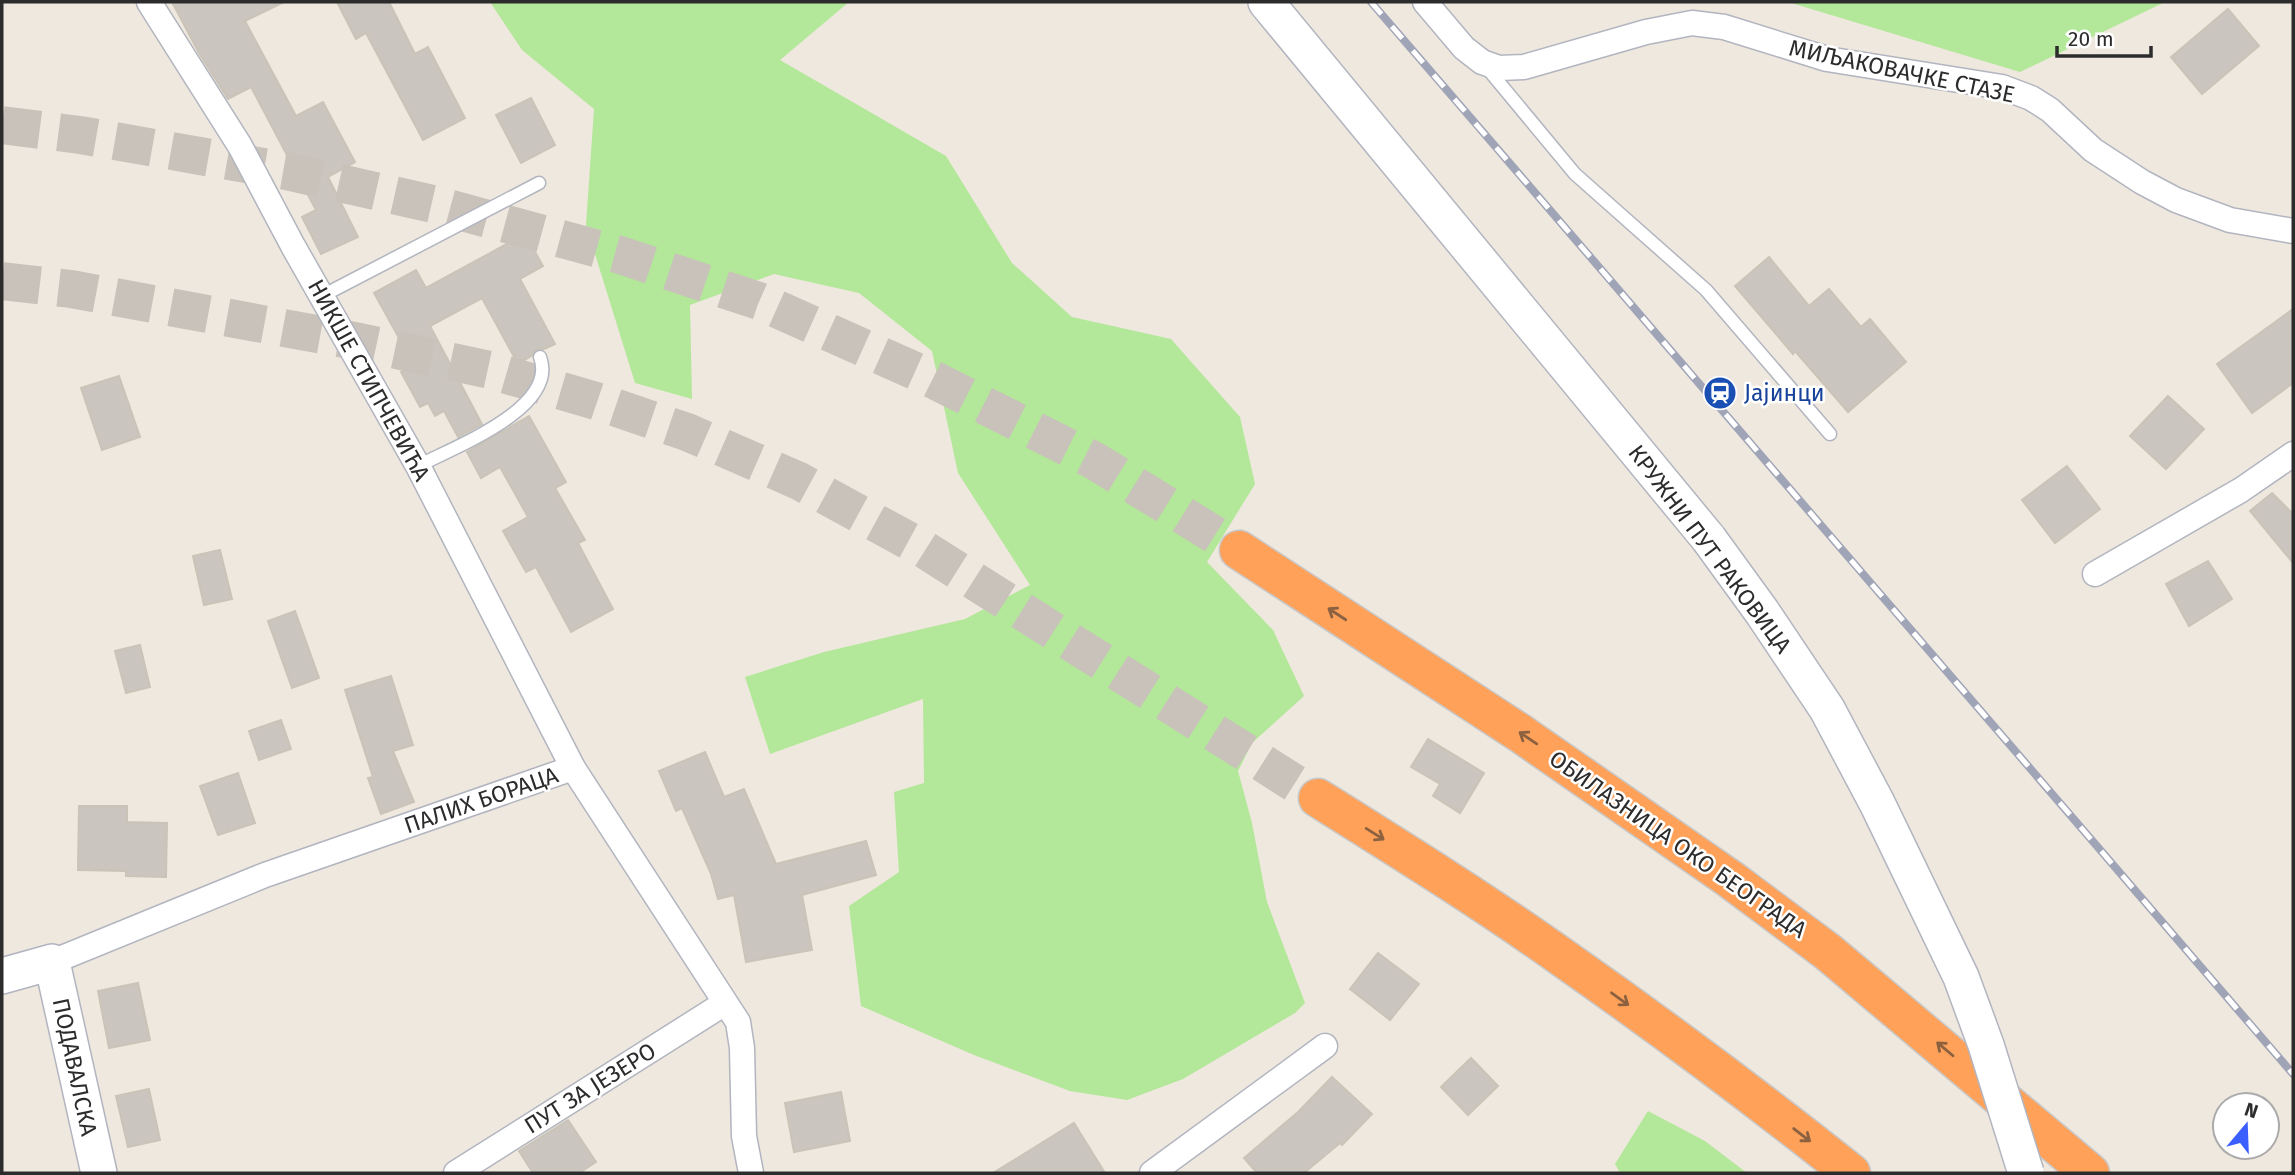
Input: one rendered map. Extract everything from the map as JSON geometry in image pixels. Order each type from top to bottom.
[{"type":"highway","name":"ОБИЛАЗНИЦА ОКО БЕОГРАДА","points":[[1239,550],[1520,733],[1730,879],[1849,970],[2090,1173]]},
{"type":"highway","points":[[1318,798],[1450,881],[1565,959],[1741,1086],[1851,1173]]},
{"type":"main road","name":"КРУЖНИ ПУТ РАКОВИЦА","points":[[1266,2],[1709,539],[1827,709],[1918,885],[1970,1000],[2026,1173]]},
{"type":"main road","name":"ПАЛИХ БОРАЦА","points":[[2,976],[52,962]]},
{"type":"main road","name":"ПОДАВАЛСКА","points":[[52,962],[99,1173]]},
{"type":"street","name":"НИКШЕ СТИПЧЕВИЋА","points":[[149,2],[240,146],[418,466],[573,768]]},
{"type":"street","points":[[1425,2],[1464,48],[1482,62]]},
{"type":"street","name":"МИЉАКОВАЧКЕ СТАЗЕ","points":[[1482,62],[1499,68],[1524,67],[1692,23],[1724,27],[1827,59],[2002,87],[2031,98],[2050,110],[2093,150],[2142,182],[2176,200],[2230,220],[2293,232]]},
{"type":"street","points":[[2095,574],[2241,490],[2293,454]]},
{"type":"street","name":"ПАЛИХ БОРАЦА","points":[[52,962],[265,875],[573,768],[738,1022],[744,1136],[751,1173]]},
{"type":"street","name":"ПУТ ЗА ЈЕЗЕРО","points":[[456,1173],[725,1003]]},
{"type":"street","points":[[1152,1173],[1325,1046]]},
{"type":"lane","points":[[1482,62],[1575,174],[1706,290],[1830,435]]},
{"type":"lane","points":[[322,296],[539,183]]},
{"type":"lane","points":[[418,466],[517,414],[542,383],[544,368],[540,357]]},
{"type":"green space","points":[[490,2],[849,2],[780,60],[946,156],[1012,263],[1072,317],[1171,339],[1240,417],[1255,484],[1207,562],[1273,630],[1304,696],[1252,743],[1238,771],[1252,823],[1267,902],[1305,1003],[1295,1013],[1183,1079],[1127,1100],[1070,1091],[974,1055],[861,1006],[849,906],[899,872],[894,792],[924,783],[923,699],[770,754],[745,677],[824,652],[965,619],[1030,585],[958,473],[932,351],[859,293],[774,274],[690,305],[692,399],[635,383],[586,225],[594,109],[522,50]]},
{"type":"green space","points":[[1788,2],[2165,2],[2020,72]]},
{"type":"green space","points":[[1648,1111],[1705,1141],[1747,1173],[1620,1173],[1615,1164]]},
{"type":"building","points":[[172,2],[284,2],[245,21],[296,116],[323,102],[355,162],[328,177],[358,237],[321,254],[302,217],[316,210],[251,87],[228,99],[199,53]]},
{"type":"building","points":[[337,2],[389,2],[415,54],[428,47],[465,118],[423,140],[366,33],[356,39]]},
{"type":"building","points":[[2228,9],[2259,46],[2202,94],[2171,57]]},
{"type":"building","points":[[531,98],[555,145],[521,163],[496,115]]},
{"type":"building","points":[[525,234],[543,266],[520,279],[555,344],[536,350],[518,364],[482,298],[430,326],[482,424],[458,437],[444,411],[435,416],[428,403],[420,407],[401,372],[414,365],[374,293],[416,270],[426,288]]},
{"type":"building","points":[[1769,257],[1809,306],[1829,289],[1861,327],[1870,319],[1906,362],[1848,412],[1795,351],[1793,354],[1735,286]]},
{"type":"building","points":[[2293,309],[2293,383],[2252,413],[2217,364]]},
{"type":"building","points":[[119,376],[140,437],[102,450],[81,388]]},
{"type":"building","points":[[2168,396],[2204,429],[2166,469],[2130,436]]},
{"type":"building","points":[[529,416],[566,482],[555,488],[585,540],[578,543],[613,609],[571,632],[536,567],[526,572],[503,531],[528,517],[500,467],[481,478],[467,452]]},
{"type":"building","points":[[2067,466],[2100,509],[2055,543],[2022,500]]},
{"type":"building","points":[[2272,493],[2293,514],[2293,563],[2250,511]]},
{"type":"building","points":[[220,550],[232,599],[204,605],[193,556]]},
{"type":"building","points":[[2208,561],[2232,599],[2189,626],[2166,584]]},
{"type":"building","points":[[295,611],[319,678],[292,688],[268,621]]},
{"type":"building","points":[[140,645],[150,687],[126,693],[115,651]]},
{"type":"building","points":[[391,676],[413,745],[393,751],[414,802],[381,814],[368,778],[373,777],[345,690]]},
{"type":"building","points":[[281,720],[291,749],[259,760],[249,731]]},
{"type":"building","points":[[1428,739],[1484,773],[1460,813],[1433,796],[1440,784],[1411,767]]},
{"type":"building","points":[[705,752],[724,797],[744,789],[776,864],[866,841],[876,875],[802,895],[812,950],[746,962],[734,895],[718,899],[711,874],[682,808],[676,811],[659,771]]},
{"type":"building","points":[[238,773],[255,823],[218,835],[200,786]]},
{"type":"building","points":[[79,806],[127,806],[127,822],[167,823],[166,877],[126,876],[126,871],[78,870]]},
{"type":"building","points":[[1378,953],[1419,984],[1390,1020],[1350,989]]},
{"type":"building","points":[[138,983],[150,1040],[109,1048],[98,991]]},
{"type":"building","points":[[1471,1058],[1498,1086],[1468,1115],[1441,1087]]},
{"type":"building","points":[[1332,1077],[1372,1114],[1342,1145],[1340,1143],[1304,1173],[1257,1173],[1244,1158],[1298,1112]]},
{"type":"building","points":[[149,1089],[160,1140],[128,1147],[116,1096]]},
{"type":"building","points":[[841,1092],[850,1141],[794,1152],[785,1103]]},
{"type":"building","points":[[568,1120],[596,1162],[579,1173],[533,1173],[519,1151]]},
{"type":"building","points":[[1074,1123],[1105,1173],[993,1173]]},
{"type":"tunnel","points":[[2,125],[80,135],[286,171],[433,204],[617,254],[759,301],[924,375],[1095,461],[1239,550]]},
{"type":"tunnel","points":[[2,281],[71,289],[355,341],[490,370],[596,401],[687,432],[799,481],[922,548],[1318,798]]},
{"type":"railway","points":[[1371,2],[2293,1074]]},
{"type":"place","name":"Јајинци","points":[[1720,393]]}]
